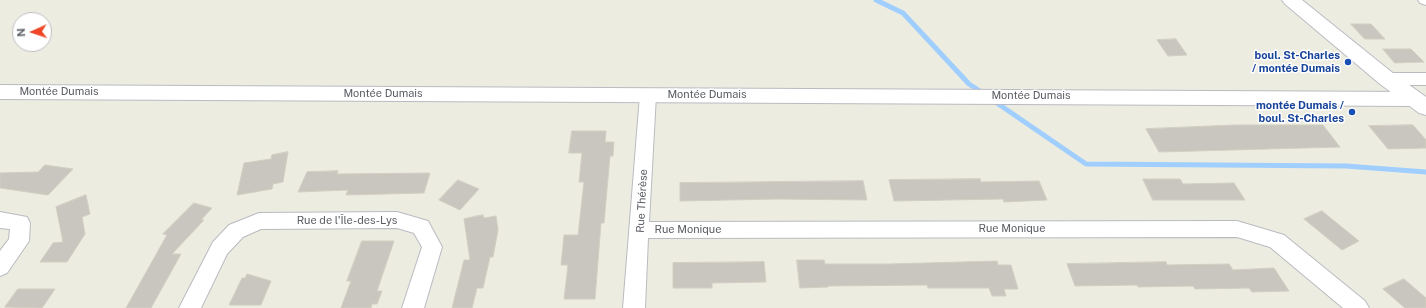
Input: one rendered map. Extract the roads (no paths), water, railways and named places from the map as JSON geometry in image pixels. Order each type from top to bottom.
[{"type":"street","points":[[1291,0],[1387,79],[1420,103]]},
{"type":"street","points":[[1387,79],[1426,79]]},
{"type":"street","name":"Montée Dumais","points":[[0,92],[648,95],[1420,103]]},
{"type":"street","name":"Rue Thérèse","points":[[634,308],[648,95]]},
{"type":"street","points":[[0,220],[20,223],[19,242],[0,267]]},
{"type":"street","name":"Rue de l'Île-des-Lys","points":[[190,308],[220,248],[236,231],[259,221],[397,220],[421,227],[432,247],[413,308]]},
{"type":"street","name":"Rue Monique","points":[[640,230],[1237,229],[1277,241],[1358,308]]},
{"type":"waterway","points":[[876,0],[903,13],[969,84],[983,93]]},
{"type":"waterway","points":[[994,101],[1086,164],[1346,166],[1426,172]]},
{"type":"place","name":"boul. St-Charles / montée Dumais","points":[[1348,62]]},
{"type":"place","name":"montée Dumais / boul. St-Charles","points":[[1352,112]]}]
